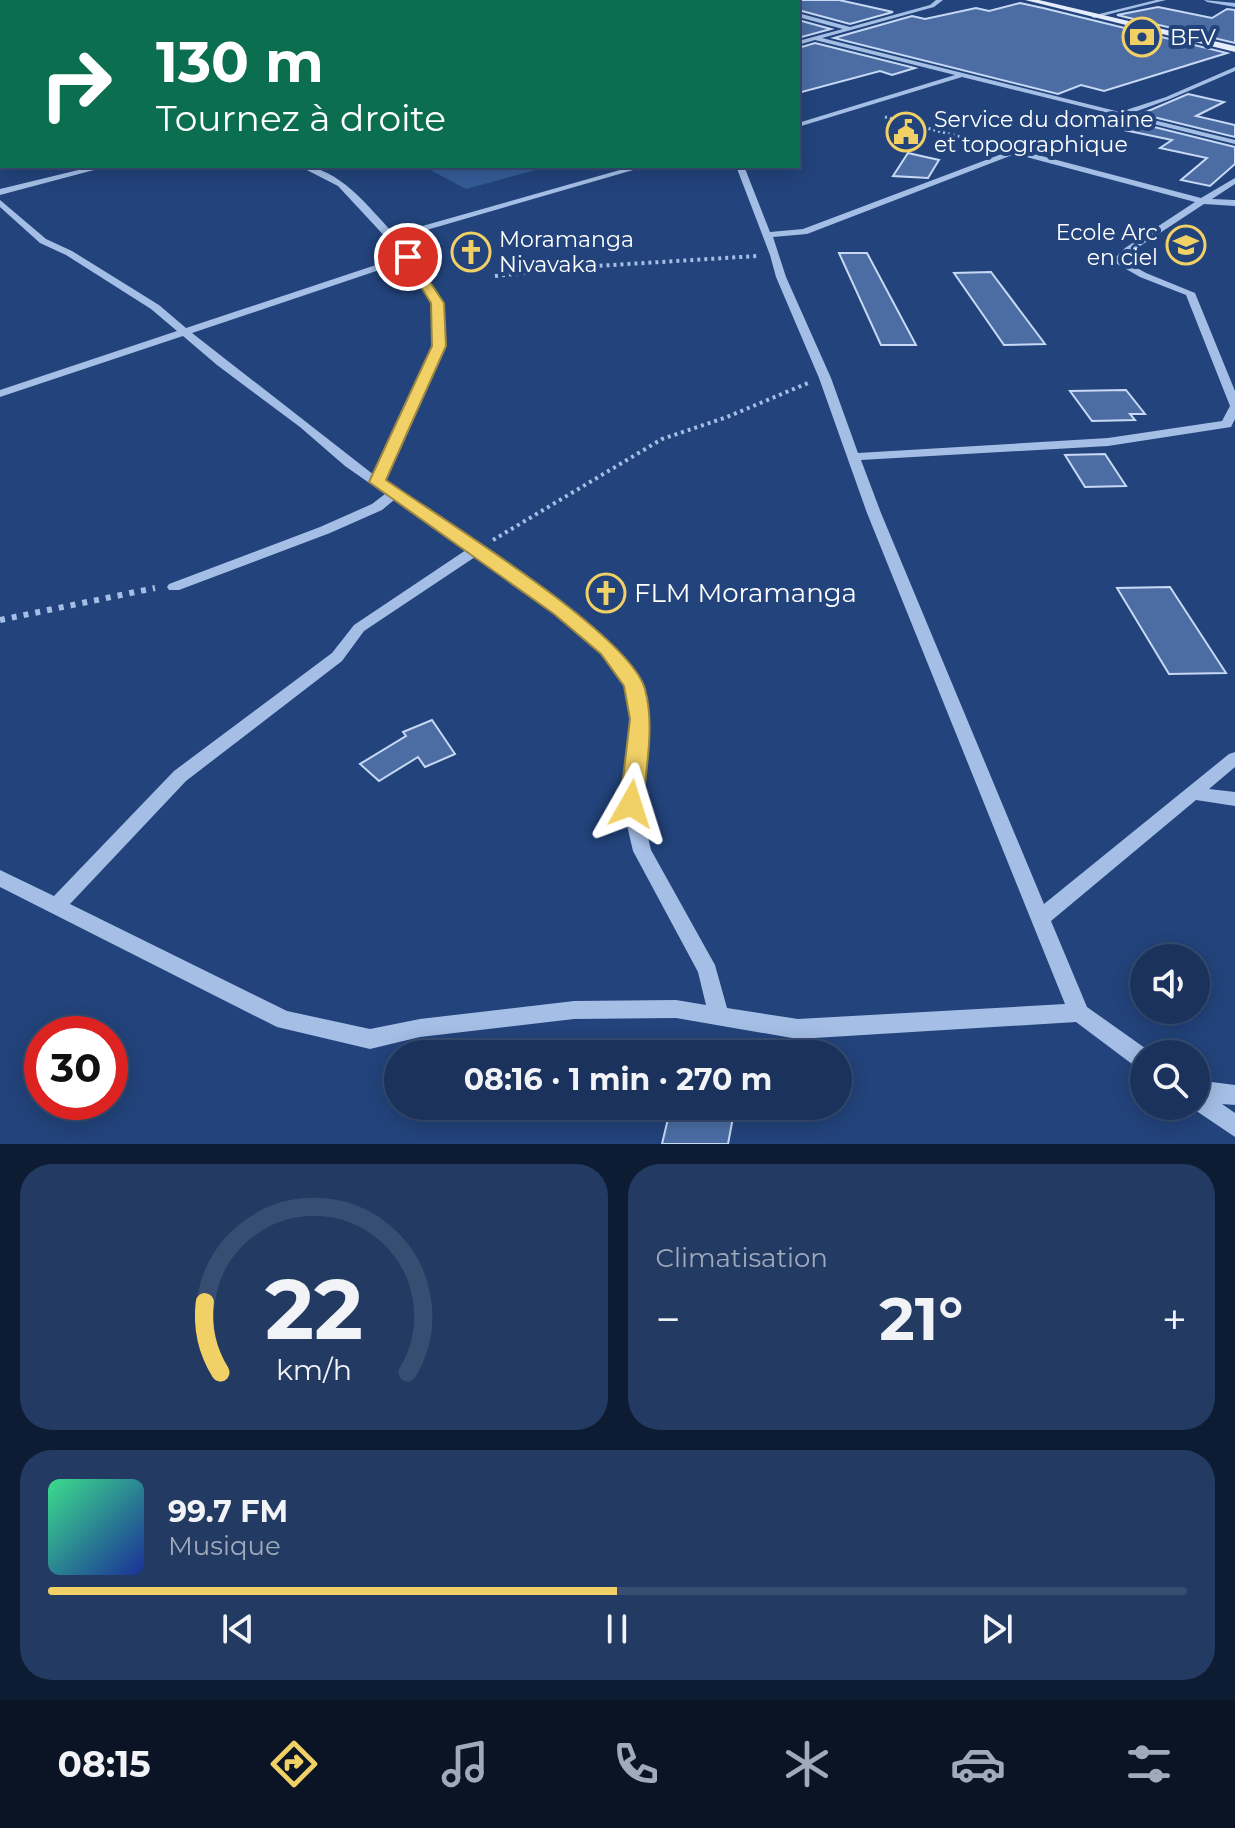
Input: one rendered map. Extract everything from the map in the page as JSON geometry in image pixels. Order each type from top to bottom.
[{"type":"main road","points":[[1029,0],[1235,49]]},
{"type":"street","points":[[800,42],[932,6],[940,0]]},
{"type":"street","points":[[1094,16],[1163,0]]},
{"type":"street","points":[[1207,0],[1235,5]]},
{"type":"street","points":[[800,15],[851,28]]},
{"type":"street","points":[[814,38],[1235,142]]},
{"type":"street","points":[[1119,114],[1168,98],[1235,69]]},
{"type":"street","points":[[800,124],[962,75]]},
{"type":"street","points":[[767,235],[804,232],[1015,151],[1201,201],[1235,203]]},
{"type":"street","points":[[97,168],[1,193],[43,241],[155,307],[349,463],[561,610],[608,649],[634,685],[641,719],[631,804],[642,851],[708,971],[719,1016]]},
{"type":"street","points":[[307,168],[341,184],[393,237],[437,303],[439,346],[377,482]]},
{"type":"street","points":[[393,237],[636,168]]},
{"type":"street","points":[[741,168],[781,277],[825,378],[874,513],[1079,1013],[1130,1050]]},
{"type":"street","points":[[855,457],[1108,442],[1227,424],[1235,406],[1190,293],[1117,261],[1235,180]]},
{"type":"street","points":[[0,394],[408,257]]},
{"type":"street","points":[[174,587],[325,530],[377,507],[394,493]]},
{"type":"street","points":[[56,906],[180,776],[337,657],[359,628],[476,550]]},
{"type":"street","points":[[1041,918],[1235,758]]},
{"type":"street","points":[[1192,793],[1235,799]]},
{"type":"street","points":[[0,878],[284,1020],[370,1039],[420,1028],[574,1010],[676,1009],[798,1029],[1079,1013]]},
{"type":"street","points":[[1210,1092],[1235,1095]]},
{"type":"street","points":[[1210,1108],[1235,1126]]},
{"type":"path","points":[[856,108],[1015,151]]},
{"type":"path","points":[[495,276],[580,267],[775,255]]},
{"type":"path","points":[[476,550],[662,439],[825,378]]},
{"type":"path","points":[[0,620],[145,588],[174,587]]},
{"type":"shaded area","points":[[427,168],[543,168],[466,189]]},
{"type":"building","points":[[800,0],[839,0],[893,12],[850,24],[800,11]]},
{"type":"building","points":[[1020,3],[1227,53],[1104,91],[1081,85],[1058,94],[834,38],[912,16],[925,19],[976,8],[989,11]]},
{"type":"building","points":[[1158,7],[1212,18],[1227,9],[1235,10],[1235,43],[1117,15]]},
{"type":"building","points":[[800,21],[831,29],[800,37]]},
{"type":"building","points":[[815,43],[915,68],[892,75],[880,71],[800,92],[800,47]]},
{"type":"building","points":[[1188,94],[1224,102],[1196,116],[1235,125],[1235,137],[1141,114]]},
{"type":"building","points":[[1130,121],[1235,147],[1235,164],[1210,186],[1181,180],[1207,158],[1160,148],[1172,140],[1119,129]]},
{"type":"building","points":[[908,153],[939,160],[928,178],[893,176]]},
{"type":"building","points":[[839,253],[867,253],[916,345],[881,345]]},
{"type":"building","points":[[991,272],[1045,344],[1004,345],[954,273]]},
{"type":"building","points":[[1126,390],[1145,414],[1130,414],[1135,420],[1092,421],[1070,391]]},
{"type":"building","points":[[1105,454],[1126,486],[1085,487],[1065,455]]},
{"type":"building","points":[[1170,587],[1226,673],[1169,674],[1117,588]]},
{"type":"building","points":[[432,720],[455,754],[425,767],[418,757],[379,781],[360,764],[406,736],[403,732]]},
{"type":"building","points":[[668,1120],[732,1120],[728,1144],[662,1144]]},
{"type":"place","name":"BFV","points":[[1142,37]]},
{"type":"place","name":"Service du domaine et topographique","points":[[906,132]]},
{"type":"place","name":"Ecole Arc en ciel","points":[[1186,245]]},
{"type":"place","name":"Moramanga Nivavaka","points":[[471,252]]},
{"type":"place","name":"FLM Moramanga","points":[[606,593]]},
{"type":"route","points":[[408,257],[437,303],[439,346],[377,482],[561,610],[608,649],[634,685],[641,719],[631,804]]}]
